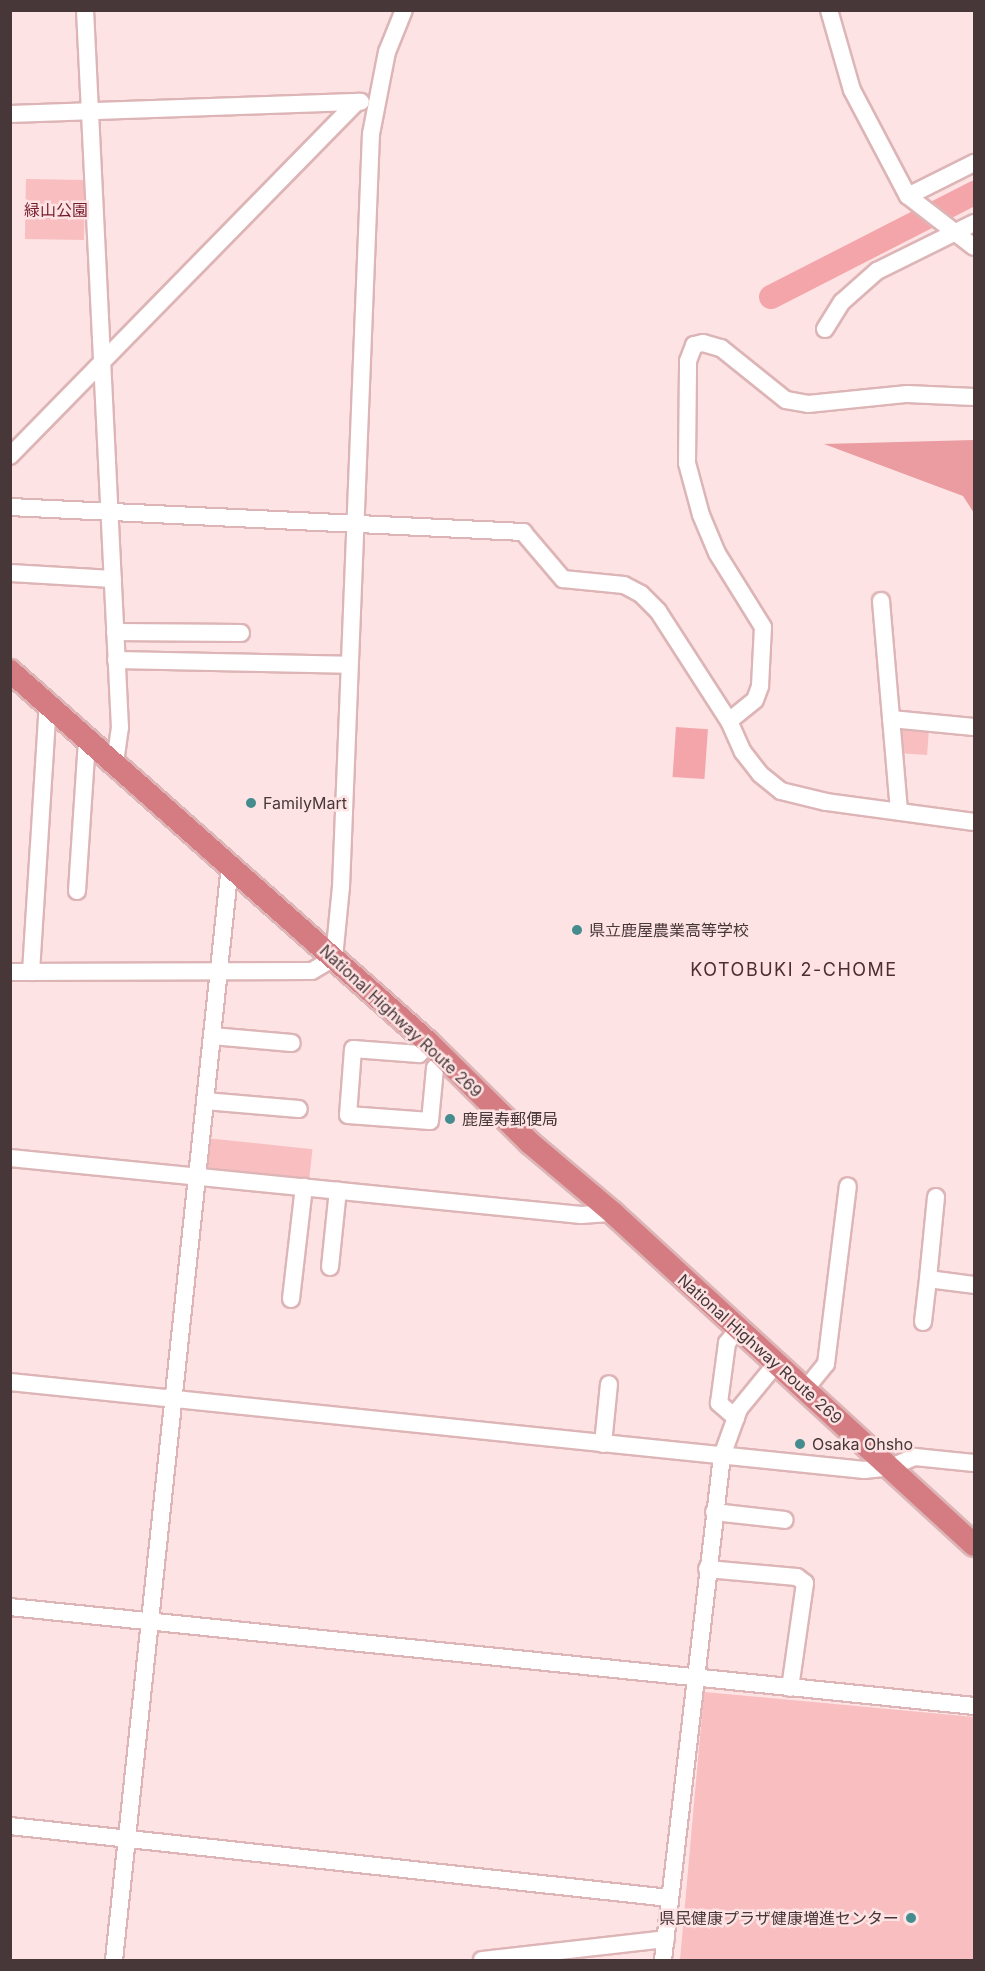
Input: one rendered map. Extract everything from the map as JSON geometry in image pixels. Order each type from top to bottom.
[{"type":"highway","name":"National Highway Route 269","points":[[10,671],[115,762],[437,1051],[530,1143],[613,1213],[775,1365],[975,1545]]},
{"type":"street","points":[[85,10],[100,365],[120,727],[115,762]]},
{"type":"street","points":[[10,972],[312,971],[334,958],[341,887],[348,665],[374,102],[390,41],[404,10]]},
{"type":"street","points":[[829,10],[852,90],[908,196],[975,247]]},
{"type":"street","points":[[10,114],[374,102]]},
{"type":"street","points":[[10,456],[356,103]]},
{"type":"street","points":[[908,196],[975,163]]},
{"type":"street","points":[[825,329],[842,302],[877,271],[975,223]]},
{"type":"street","points":[[729,721],[755,700],[760,686],[763,627],[717,553],[701,515],[687,463],[688,361],[694,345],[704,343],[721,348],[786,400],[808,404],[907,394],[975,397]]},
{"type":"street","points":[[10,507],[523,532],[563,579],[624,585],[641,594],[658,611],[729,721],[743,752],[760,774],[781,791],[804,799],[975,822]]},
{"type":"street","points":[[10,573],[113,579]]},
{"type":"street","points":[[881,601],[899,812]]},
{"type":"street","points":[[115,632],[241,633]]},
{"type":"street","points":[[116,660],[348,665]]},
{"type":"street","points":[[32,972],[48,705]]},
{"type":"street","points":[[891,719],[975,728]]},
{"type":"street","points":[[77,891],[87,739]]},
{"type":"street","points":[[114,1960],[230,866]]},
{"type":"street","points":[[212,1036],[292,1042]]},
{"type":"street","points":[[353,1049],[419,1054],[437,1051],[430,1121],[348,1115],[353,1049]]},
{"type":"street","points":[[204,1101],[299,1109]]},
{"type":"street","points":[[10,1158],[580,1215],[613,1213]]},
{"type":"street","points":[[804,1391],[826,1364],[848,1186]]},
{"type":"street","points":[[291,1299],[304,1187]]},
{"type":"street","points":[[330,1267],[338,1190]]},
{"type":"street","points":[[923,1322],[936,1197]]},
{"type":"street","points":[[928,1279],[975,1285]]},
{"type":"street","points":[[736,1418],[719,1403],[727,1343],[737,1330]]},
{"type":"street","points":[[663,1960],[693,1678],[722,1456],[736,1418],[752,1389],[775,1365]]},
{"type":"street","points":[[10,1382],[864,1470],[891,1467],[915,1456],[975,1463]]},
{"type":"street","points":[[603,1444],[609,1384]]},
{"type":"street","points":[[714,1512],[786,1520]]},
{"type":"street","points":[[707,1569],[797,1577],[805,1583],[790,1688]]},
{"type":"street","points":[[10,1607],[975,1706]]},
{"type":"street","points":[[10,1826],[670,1898]]},
{"type":"street","points":[[482,1960],[666,1939]]},
{"type":"green space","name":"緑山公園","points":[[26,179],[85,180],[84,240],[25,239]]},
{"type":"green space","points":[[899,727],[929,729],[927,755],[897,753]]},
{"type":"green space","points":[[206,1138],[312,1149],[309,1182],[203,1171]]},
{"type":"green space","points":[[704,1692],[974,1717],[974,1960],[680,1960]]},
{"type":"shaded area","points":[[974,440],[974,513],[963,496],[824,444]]},
{"type":"shaded area","points":[[676,727],[708,729],[704,779],[673,777]]},
{"type":"waterway","points":[[771,297],[974,193]]},
{"type":"place","name":"FamilyMart","points":[[251,803]]},
{"type":"place","name":"県立鹿屋農業高等学校","points":[[577,930]]},
{"type":"place","name":"鹿屋寿郵便局","points":[[450,1119]]},
{"type":"place","name":"Osaka Ohsho","points":[[800,1444]]},
{"type":"place","name":"県民健康プラザ健康増進センター","points":[[911,1918]]},
{"type":"district","name":"KOTOBUKI 2-CHOME","points":[[794,970]]}]
